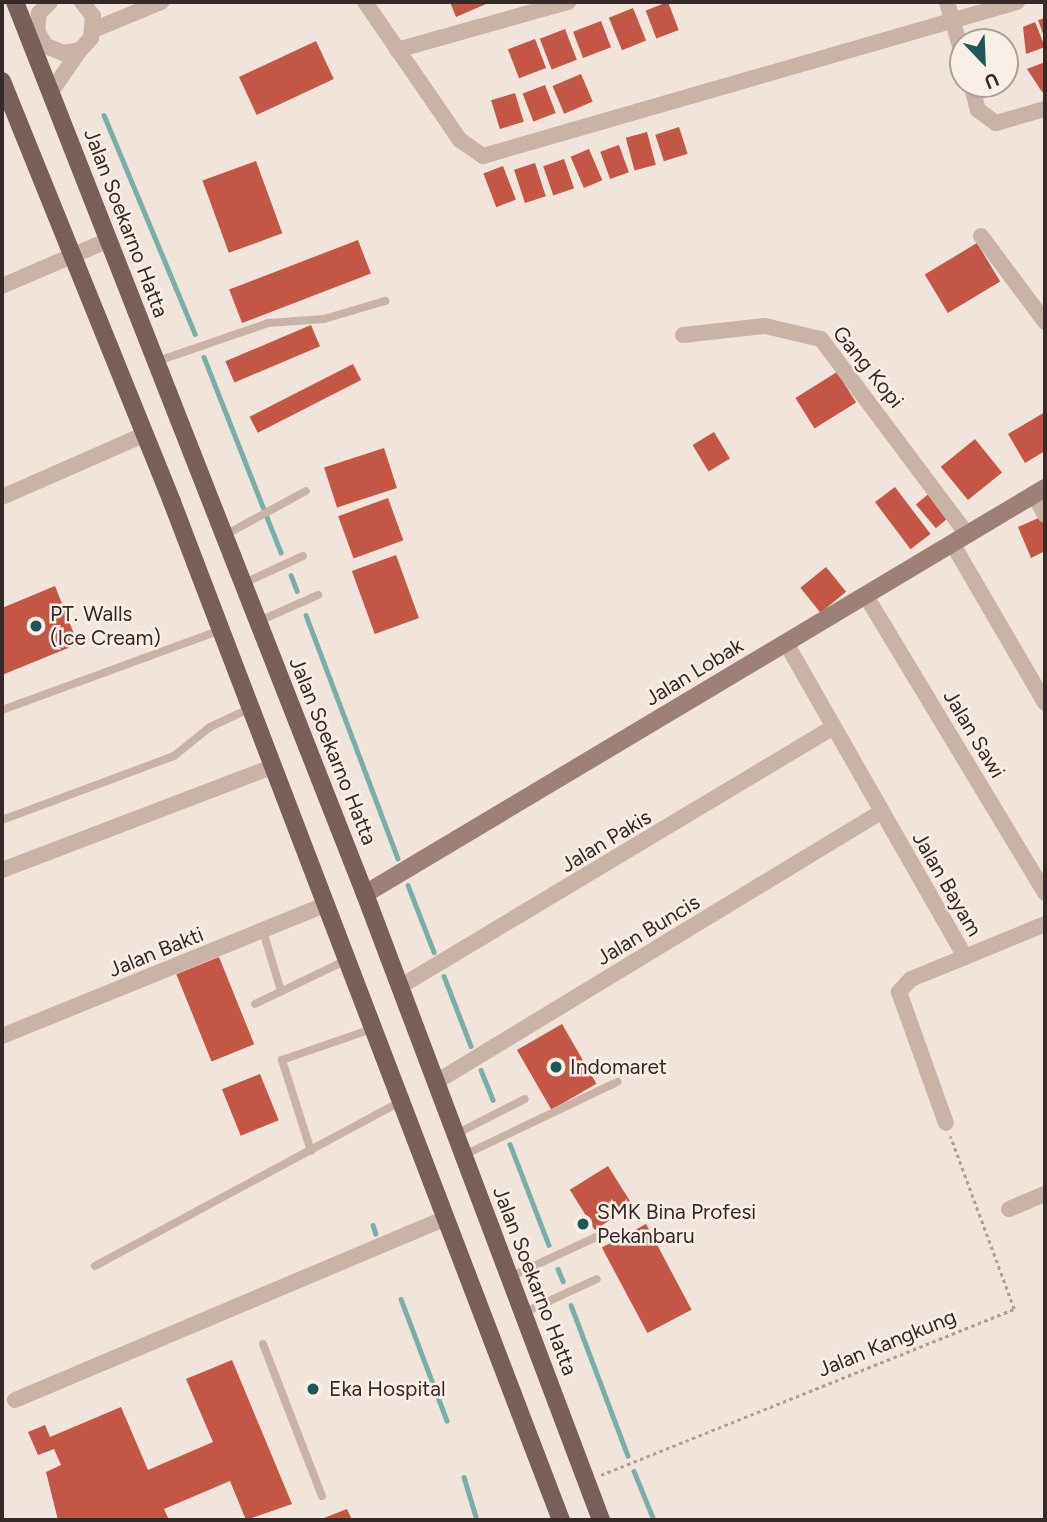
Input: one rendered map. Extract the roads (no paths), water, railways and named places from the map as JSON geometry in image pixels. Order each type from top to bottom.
[{"type":"main road","name":"Jalan Soekarno Hatta","points":[[15,2],[222,536],[401,986],[601,1520]]},
{"type":"main road","points":[[2,81],[274,766],[442,1220],[561,1520]]},
{"type":"main road","name":"Jalan Lobak","points":[[365,894],[1039,491]]},
{"type":"street","points":[[50,2],[37,22],[41,39],[54,51],[80,50]]},
{"type":"street","points":[[51,92],[93,30],[161,2]]},
{"type":"street","points":[[365,2],[469,150],[499,156],[1017,2]]},
{"type":"street","points":[[397,50],[568,2]]},
{"type":"street","points":[[947,2],[955,28]]},
{"type":"street","points":[[86,3],[93,30]]},
{"type":"street","points":[[975,98],[978,110],[996,123],[1045,109]]},
{"type":"street","points":[[981,236],[1045,322]]},
{"type":"street","points":[[2,286],[109,240]]},
{"type":"street","name":"Gang Kopi","points":[[683,335],[765,326],[821,339],[959,538],[1045,704]]},
{"type":"street","points":[[2,497],[143,435]]},
{"type":"street","points":[[1039,491],[1045,515]]},
{"type":"street","name":"Jalan Sawi","points":[[866,596],[1045,893]]},
{"type":"street","name":"Jalan Bayam","points":[[786,643],[831,728],[965,957],[911,979],[899,992],[946,1123]]},
{"type":"street","name":"Jalan Pakis","points":[[401,986],[831,728]]},
{"type":"street","points":[[2,870],[274,766]]},
{"type":"street","name":"Jalan Buncis","points":[[436,1082],[881,812]]},
{"type":"street","name":"Jalan Bakti","points":[[2,1036],[325,905]]},
{"type":"street","points":[[965,957],[1045,924]]},
{"type":"street","points":[[1009,1209],[1045,1194]]},
{"type":"street","points":[[15,1400],[442,1220]]},
{"type":"lane","points":[[155,362],[268,323],[324,319],[385,301]]},
{"type":"lane","points":[[222,536],[269,515],[306,491]]},
{"type":"lane","points":[[241,584],[303,556]]},
{"type":"lane","points":[[257,622],[318,595]]},
{"type":"lane","points":[[2,710],[221,630]]},
{"type":"lane","points":[[2,820],[174,756],[211,727],[251,708]]},
{"type":"lane","points":[[262,931],[281,991]]},
{"type":"lane","points":[[255,1003],[347,960]]},
{"type":"lane","points":[[311,1151],[282,1059],[372,1029]]},
{"type":"lane","points":[[464,1155],[617,1082]]},
{"type":"lane","points":[[456,1134],[525,1099]]},
{"type":"lane","points":[[95,1266],[399,1102]]},
{"type":"lane","points":[[510,1277],[596,1237]]},
{"type":"lane","points":[[523,1312],[597,1279]]},
{"type":"lane","points":[[262,1344],[321,1496]]},
{"type":"waterway","points":[[104,115],[195,334]]},
{"type":"waterway","points":[[204,357],[281,552]]},
{"type":"waterway","points":[[291,575],[297,591]]},
{"type":"waterway","points":[[306,615],[398,858]]},
{"type":"waterway","points":[[408,885],[434,952]]},
{"type":"waterway","points":[[444,976],[471,1046]]},
{"type":"waterway","points":[[481,1070],[493,1100]]},
{"type":"waterway","points":[[510,1144],[549,1245]]},
{"type":"waterway","points":[[373,1225],[376,1234]]},
{"type":"waterway","points":[[558,1269],[563,1281]]},
{"type":"waterway","points":[[401,1299],[447,1421]]},
{"type":"waterway","points":[[571,1305],[628,1456]]},
{"type":"waterway","points":[[634,1471],[654,1520]]},
{"type":"waterway","points":[[464,1477],[477,1520]]},
{"type":"place","name":"PT. Walls (Ice Cream)","points":[[36,626]]},
{"type":"place","name":"Indomaret","points":[[556,1067]]},
{"type":"place","name":"SMK Bina Profesi Pekanbaru","points":[[583,1224]]},
{"type":"place","name":"Eka Hospital","points":[[313,1389]]}]
